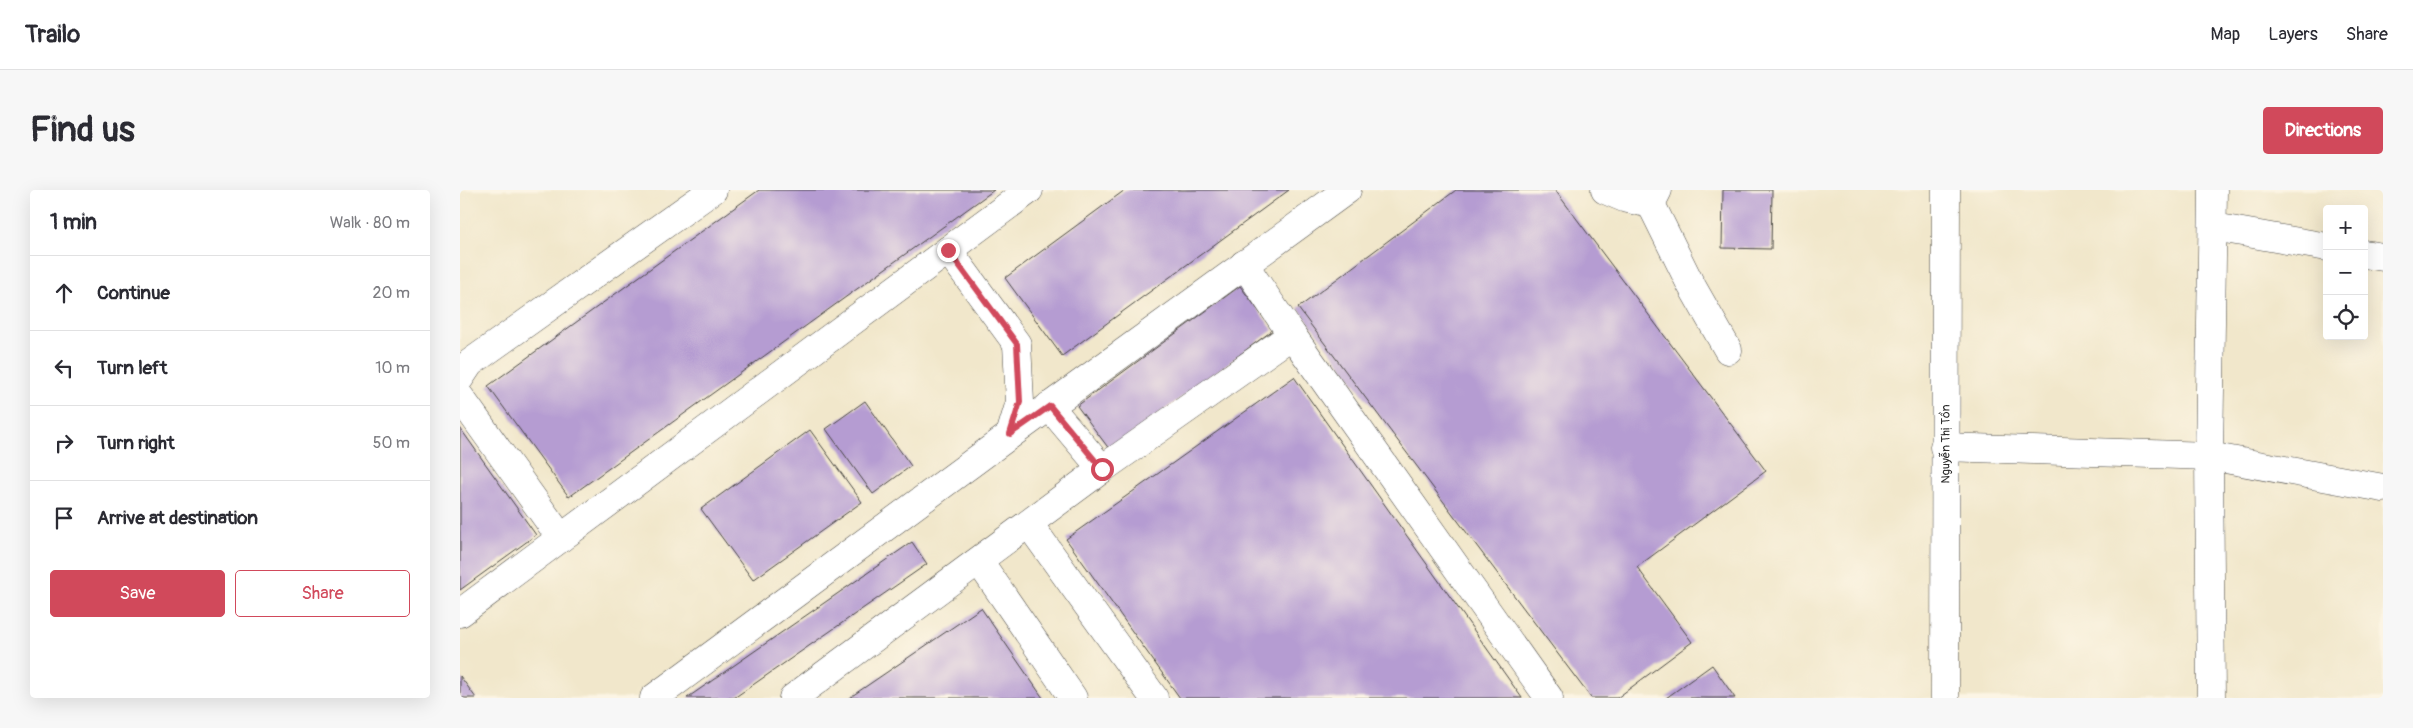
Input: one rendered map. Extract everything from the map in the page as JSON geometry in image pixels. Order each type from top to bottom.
[{"type":"street","points":[[460,378],[470,363],[713,190]]},
{"type":"street","points":[[460,613],[1029,190]]},
{"type":"street","points":[[654,698],[1010,434],[1347,190]]},
{"type":"street","points":[[1605,190],[1624,198],[1655,197],[1690,283],[1728,350]]},
{"type":"street","name":"Nguyễn Thị Tồn","points":[[1945,698],[1946,190]]},
{"type":"street","points":[[2211,698],[2209,456],[2214,227],[2213,190]]},
{"type":"street","points":[[2214,227],[2323,246]]},
{"type":"street","points":[[948,250],[1017,344],[1020,402],[1010,434]]},
{"type":"street","points":[[2368,255],[2383,257]]},
{"type":"street","points":[[1244,264],[1292,336],[1549,698]]},
{"type":"street","points":[[793,698],[1102,469],[1292,336]]},
{"type":"street","points":[[460,397],[561,538]]},
{"type":"street","points":[[1050,406],[1102,469]]},
{"type":"street","points":[[1944,447],[2209,456],[2383,488]]},
{"type":"street","points":[[1029,524],[1154,698]]},
{"type":"street","points":[[979,561],[1073,698]]},
{"type":"building","points":[[759,190],[994,190],[569,497],[488,386]]},
{"type":"building","points":[[1125,190],[1289,190],[1062,356],[1005,278]]},
{"type":"building","points":[[1456,190],[1555,190],[1766,471],[1637,567],[1692,642],[1617,698],[1591,698],[1298,308]]},
{"type":"building","points":[[1723,190],[1772,190],[1771,249],[1722,248]]},
{"type":"building","points":[[1240,286],[1273,330],[1110,450],[1077,406]]},
{"type":"building","points":[[1294,377],[1522,698],[1180,698],[1066,539]]},
{"type":"building","points":[[865,401],[911,466],[873,494],[826,429]]},
{"type":"building","points":[[460,428],[536,535],[460,590]]},
{"type":"building","points":[[810,430],[862,502],[753,580],[701,509]]},
{"type":"building","points":[[912,542],[927,564],[734,698],[687,698]]},
{"type":"building","points":[[981,608],[1043,698],[849,698]]},
{"type":"building","points":[[1712,665],[1735,698],[1666,698]]},
{"type":"building","points":[[460,676],[476,698],[460,698]]},
{"type":"route","points":[[948,250],[1017,344],[1020,402],[1010,434],[1050,406],[1102,469]]}]
